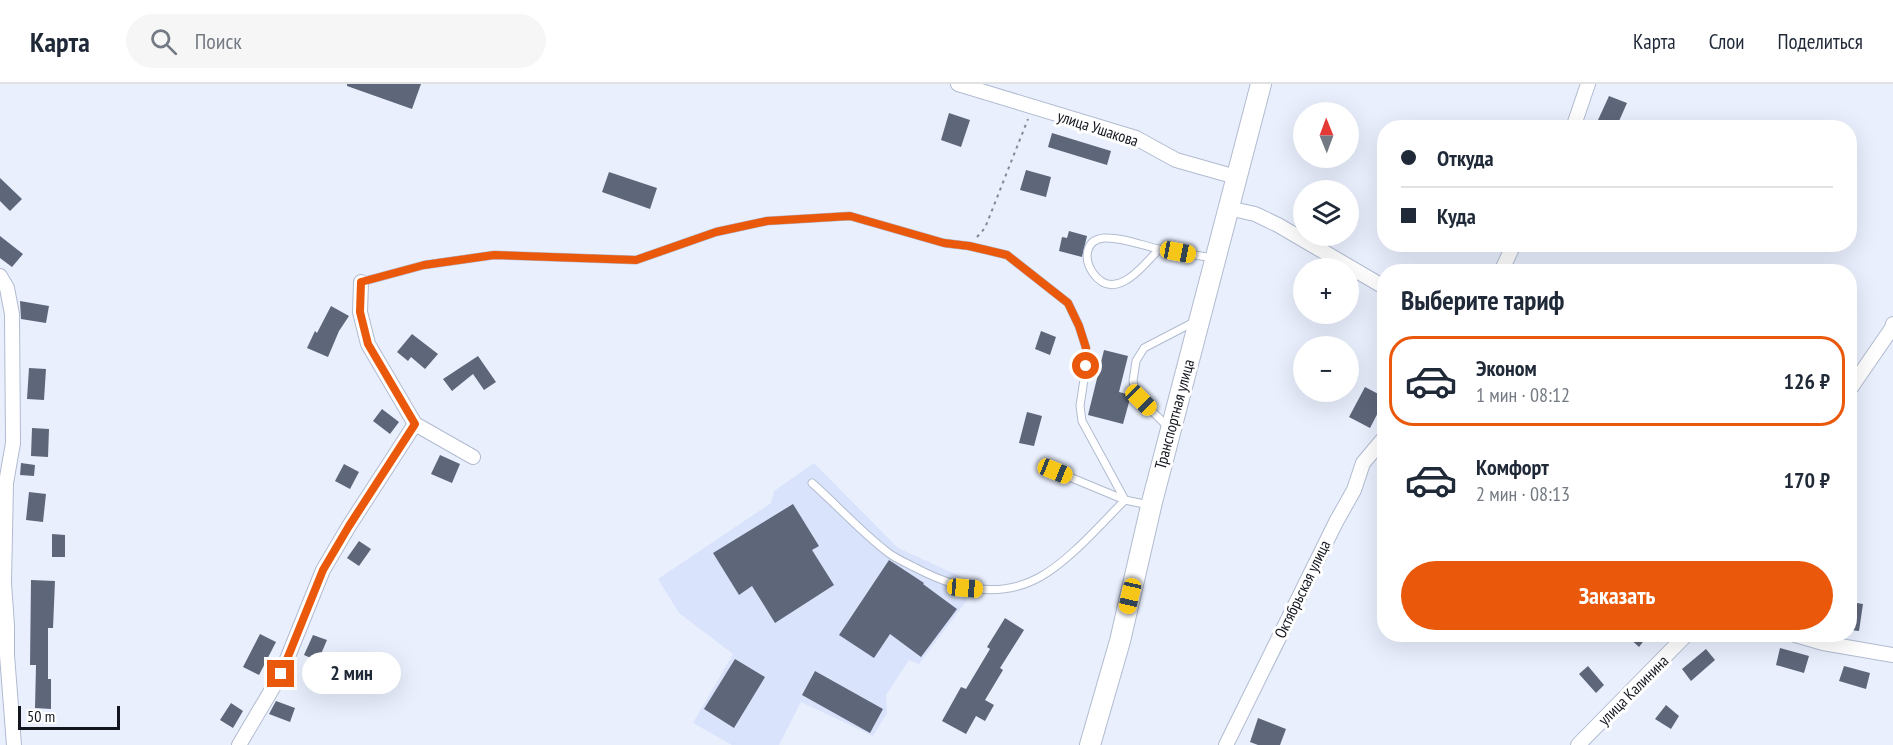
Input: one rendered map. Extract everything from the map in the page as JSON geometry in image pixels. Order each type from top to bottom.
[{"type":"main road","name":"Транспортная улица","points":[[1090,745],[1120,641],[1170,429],[1261,84]]},
{"type":"street","name":"улица Ушакова","points":[[958,84],[1136,138],[1176,160],[1236,177]]},
{"type":"street","points":[[1576,120],[1588,84]]},
{"type":"street","points":[[1228,208],[1255,214],[1278,225],[1377,283]]},
{"type":"street","points":[[0,276],[8,288],[12,314],[13,443],[6,483],[4,583],[7,626],[6,655],[14,745]]},
{"type":"street","points":[[361,282],[360,312],[368,344],[415,424],[473,457]]},
{"type":"street","points":[[1857,379],[1893,328],[1893,324]]},
{"type":"street","points":[[239,745],[281,674],[323,570],[415,424]]},
{"type":"street","name":"Октябрьская улица","points":[[1226,745],[1354,490],[1363,463],[1377,446]]},
{"type":"street","name":"улица Калинина","points":[[1578,745],[1679,642]]},
{"type":"street","points":[[1817,642],[1892,655]]},
{"type":"lane","points":[[361,282],[424,265],[494,255],[636,260],[716,232],[767,221],[850,216],[944,243],[1007,255],[1068,303],[1086,348],[1086,366],[1080,406],[1082,421],[1125,500]]},
{"type":"lane","points":[[1159,249],[1135,275],[1124,282],[1111,284],[1099,280],[1088,262],[1089,246],[1095,240],[1103,238],[1113,238],[1215,259]]},
{"type":"lane","points":[[1170,429],[1141,400],[1136,391],[1133,381],[1137,361],[1144,348],[1199,320]]},
{"type":"lane","points":[[1055,471],[1125,500],[1151,506]]},
{"type":"lane","points":[[812,483],[891,555],[934,578],[965,588],[990,590],[1019,587],[1042,576],[1080,545],[1125,500]]},
{"type":"path","points":[[969,246],[985,228],[1033,107]]},
{"type":"shaded area","points":[[814,463],[898,548],[968,580],[971,595],[919,664],[909,660],[886,695],[887,713],[873,736],[801,702],[779,745],[732,745],[693,723],[733,654],[679,613],[658,579],[771,503],[774,491]]},
{"type":"building","points":[[347,84],[421,84],[412,109],[347,86]]},
{"type":"building","points":[[1609,96],[1627,103],[1620,120],[1598,120]]},
{"type":"building","points":[[949,113],[970,120],[961,147],[941,140]]},
{"type":"building","points":[[1052,133],[1111,151],[1107,165],[1048,147]]},
{"type":"building","points":[[1026,170],[1051,177],[1046,197],[1020,190]]},
{"type":"building","points":[[609,172],[657,188],[650,209],[602,192]]},
{"type":"building","points":[[0,178],[22,199],[10,211],[0,201]]},
{"type":"building","points":[[1069,231],[1087,236],[1082,257],[1059,251],[1062,237],[1067,238]]},
{"type":"building","points":[[0,236],[23,254],[12,267],[0,258]]},
{"type":"building","points":[[20,301],[49,306],[46,323],[21,319]]},
{"type":"building","points":[[331,306],[349,316],[339,331],[328,357],[307,348]]},
{"type":"building","points":[[1041,331],[1056,337],[1050,355],[1035,349]]},
{"type":"building","points":[[412,334],[438,354],[425,369],[411,357],[408,361],[397,352]]},
{"type":"building","points":[[1104,350],[1128,356],[1119,392],[1131,395],[1123,424],[1088,415]]},
{"type":"building","points":[[478,356],[496,382],[484,390],[473,374],[452,391],[443,379]]},
{"type":"building","points":[[29,368],[46,369],[44,400],[27,399]]},
{"type":"building","points":[[1365,387],[1377,393],[1377,414],[1370,428],[1349,417]]},
{"type":"building","points":[[382,409],[399,422],[390,434],[373,421]]},
{"type":"building","points":[[1027,412],[1042,416],[1034,446],[1019,443]]},
{"type":"building","points":[[32,428],[49,429],[48,457],[31,456]]},
{"type":"building","points":[[440,455],[460,464],[452,483],[431,474]]},
{"type":"building","points":[[21,463],[35,465],[34,476],[20,475]]},
{"type":"building","points":[[344,464],[359,472],[350,489],[335,481]]},
{"type":"building","points":[[29,492],[46,494],[43,522],[26,520]]},
{"type":"building","points":[[793,504],[819,546],[812,550],[834,585],[775,623],[752,586],[739,595],[713,553]]},
{"type":"building","points":[[52,534],[65,535],[65,557],[52,557]]},
{"type":"building","points":[[359,541],[371,549],[359,566],[347,558]]},
{"type":"building","points":[[889,560],[924,583],[957,609],[921,657],[890,634],[874,658],[839,635]]},
{"type":"building","points":[[31,580],[55,581],[53,628],[48,628],[48,679],[51,679],[51,709],[35,708],[36,665],[30,665]]},
{"type":"building","points":[[1857,603],[1863,604],[1859,631],[1857,631]]},
{"type":"building","points":[[1005,618],[1024,630],[1000,668],[1003,670],[985,700],[994,705],[985,721],[976,716],[966,734],[942,721],[961,687],[966,689],[990,649],[987,647]]},
{"type":"building","points":[[260,634],[276,642],[259,675],[243,667]]},
{"type":"building","points":[[313,635],[327,640],[318,661],[304,655]]},
{"type":"building","points":[[1634,642],[1643,642],[1639,647]]},
{"type":"building","points":[[1780,648],[1809,656],[1804,673],[1776,665]]},
{"type":"building","points":[[1706,649],[1715,660],[1691,681],[1682,669]]},
{"type":"building","points":[[735,659],[765,677],[734,728],[704,709]]},
{"type":"building","points":[[1588,666],[1604,685],[1596,693],[1579,674]]},
{"type":"building","points":[[1844,666],[1870,673],[1866,689],[1839,681]]},
{"type":"building","points":[[815,671],[883,709],[870,733],[802,695]]},
{"type":"building","points":[[276,701],[295,708],[290,722],[269,714]]},
{"type":"building","points":[[231,703],[243,711],[233,728],[220,720]]},
{"type":"building","points":[[1666,705],[1679,716],[1671,729],[1655,719]]},
{"type":"building","points":[[1258,718],[1286,729],[1280,745],[1258,745],[1250,742]]},
{"type":"route","points":[[281,674],[323,570],[415,424],[368,344],[360,312],[361,282],[424,265],[494,255],[636,260],[716,232],[767,221],[850,216],[944,243],[1007,255],[1068,303],[1086,348],[1086,366]]}]
